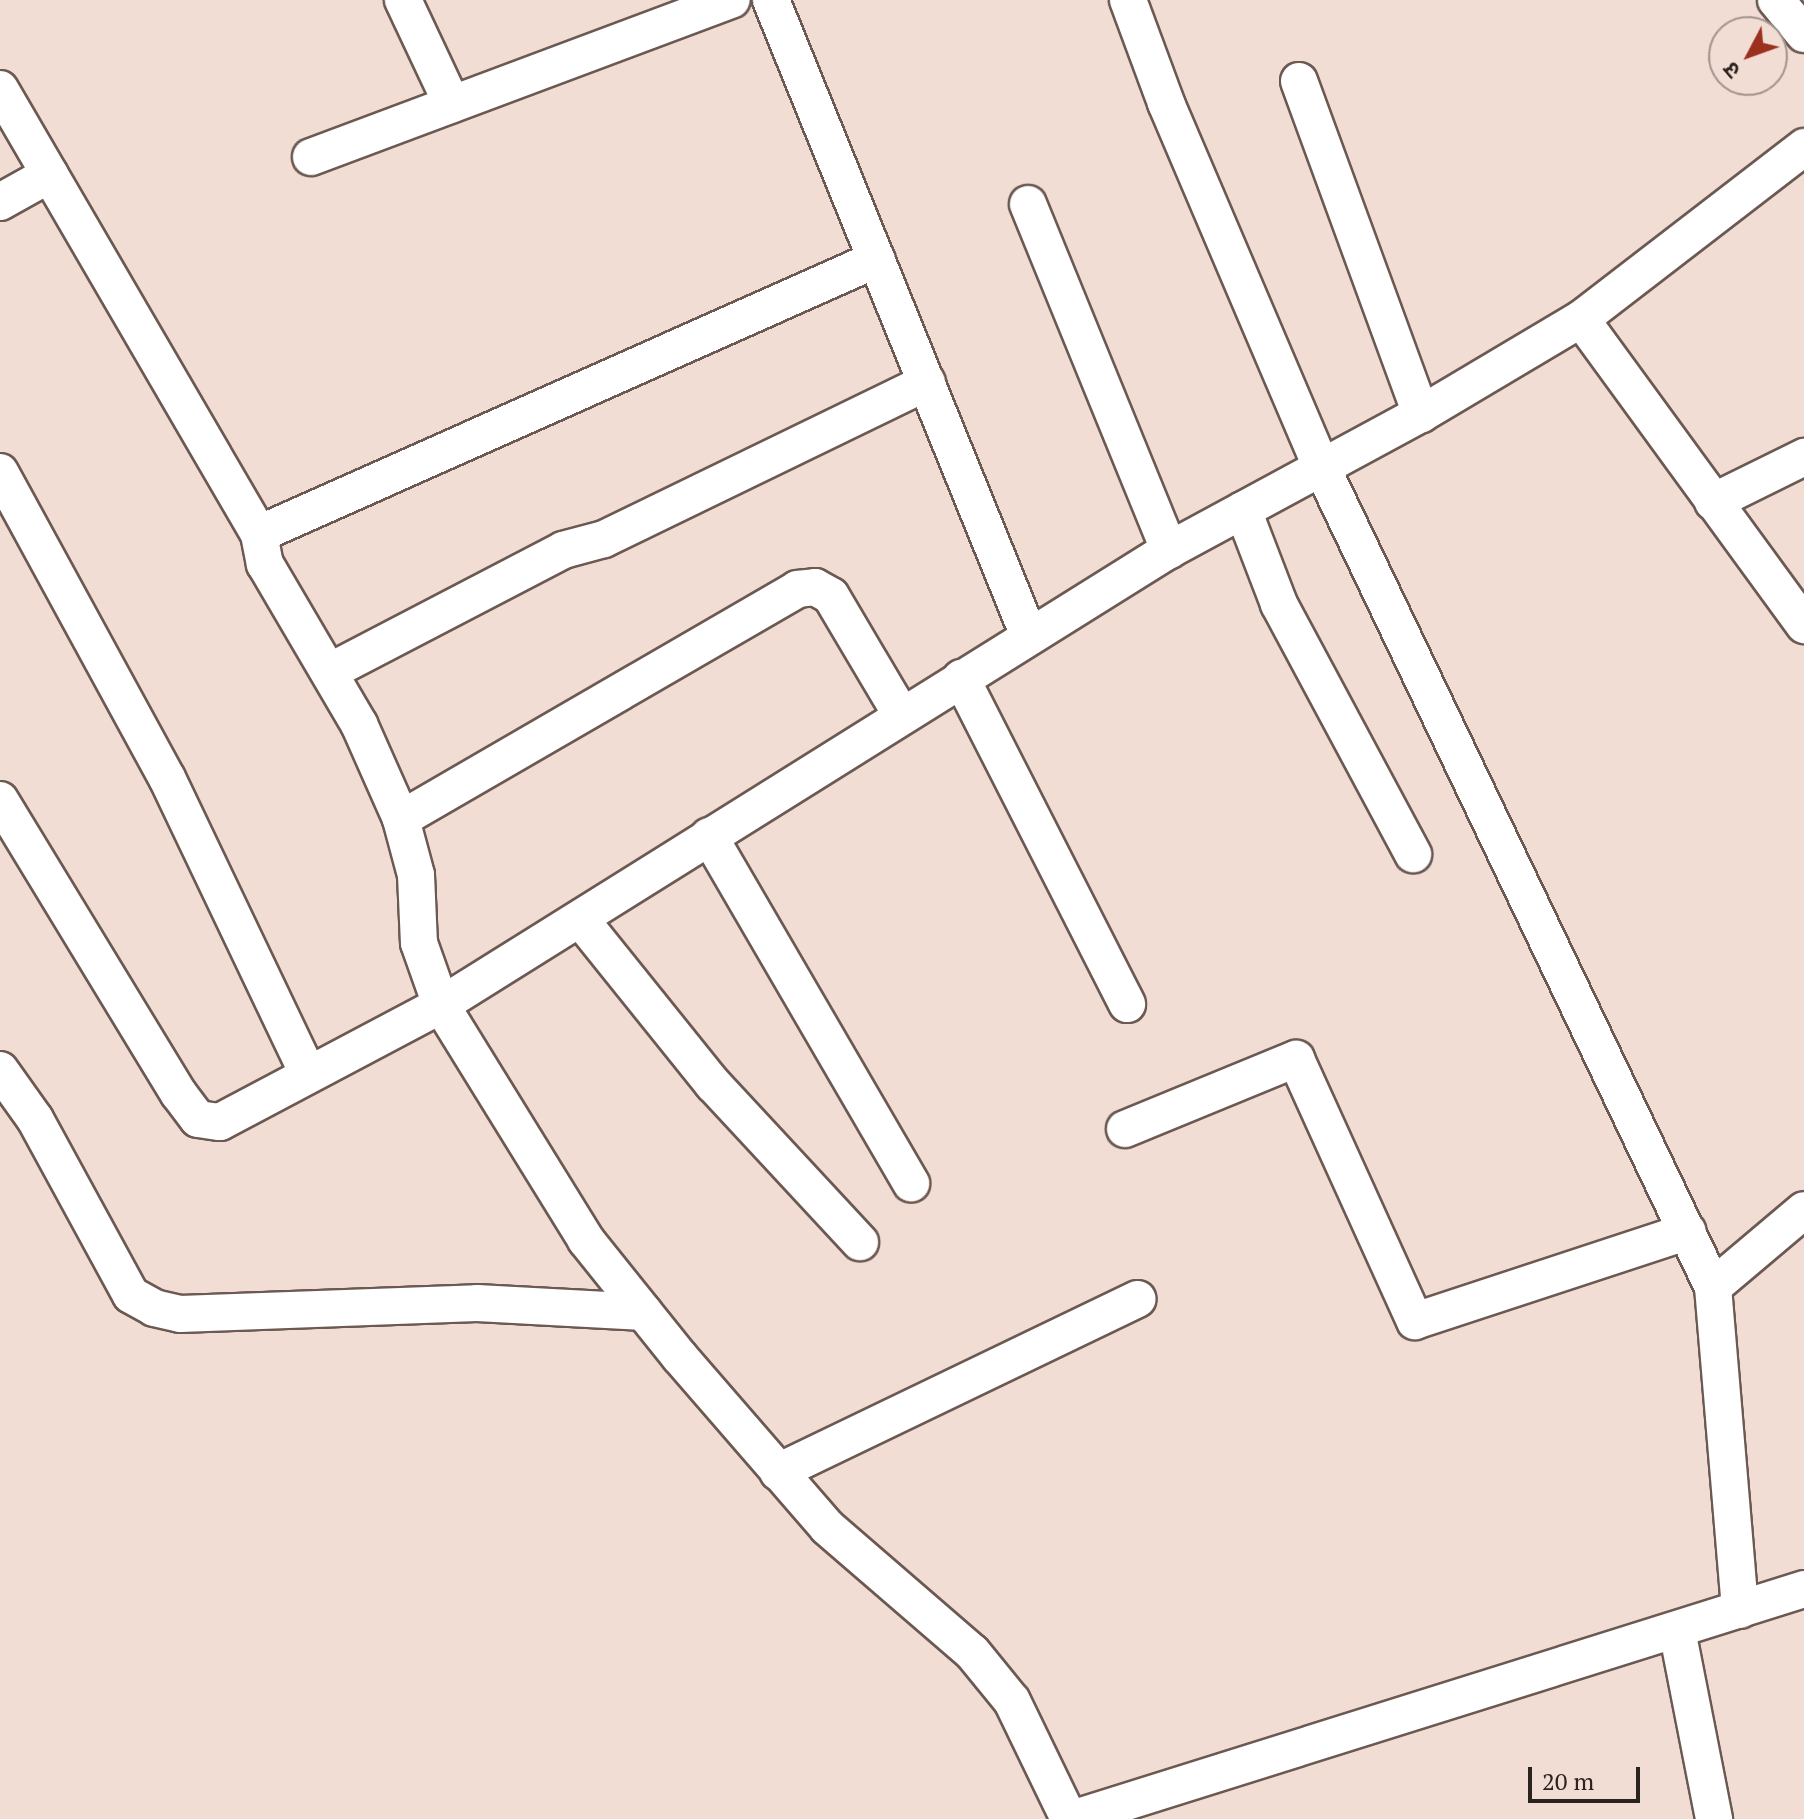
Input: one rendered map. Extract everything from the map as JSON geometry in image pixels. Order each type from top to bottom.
[{"type":"street","points":[[403,0],[452,104]]},
{"type":"street","points":[[311,157],[732,0]]},
{"type":"street","points":[[771,0],[1029,636]]},
{"type":"street","points":[[1128,0],[1166,103],[1322,468],[1713,1287],[1740,1610]]},
{"type":"street","points":[[1778,0],[1804,34]]},
{"type":"street","points":[[1299,81],[1421,414]]},
{"type":"street","points":[[0,89],[259,534],[265,564],[331,671],[401,819],[416,875],[419,943],[441,1005],[586,1240],[827,1527],[972,1652],[1012,1701],[1070,1819],[1804,1589]]},
{"type":"street","points":[[0,800],[198,1119],[220,1122],[441,1005],[1169,550],[1421,414],[1581,319],[1804,147]]},
{"type":"street","points":[[0,202],[50,174]]},
{"type":"street","points":[[1028,204],[1169,550]]},
{"type":"street","points":[[259,534],[877,259]]},
{"type":"street","points":[[1581,319],[1804,625]]},
{"type":"street","points":[[331,671],[563,550],[604,539],[927,382]]},
{"type":"street","points":[[1713,502],[1804,457]]},
{"type":"street","points":[[0,472],[167,778],[308,1073]]},
{"type":"street","points":[[1243,510],[1279,604],[1413,854]]},
{"type":"street","points":[[401,819],[797,589],[815,587],[831,596],[902,716]]},
{"type":"street","points":[[961,678],[1127,1004]]},
{"type":"street","points":[[709,836],[911,1183]]},
{"type":"street","points":[[581,920],[713,1084],[860,1242]]},
{"type":"street","points":[[1125,1129],[1296,1059],[1415,1321],[1688,1231]]},
{"type":"street","points":[[0,1070],[35,1119],[131,1295],[154,1308],[180,1314],[477,1303],[644,1312]]},
{"type":"street","points":[[1713,1287],[1804,1210]]},
{"type":"street","points":[[778,1472],[1138,1299]]},
{"type":"street","points":[[1677,1630],[1714,1819]]}]
